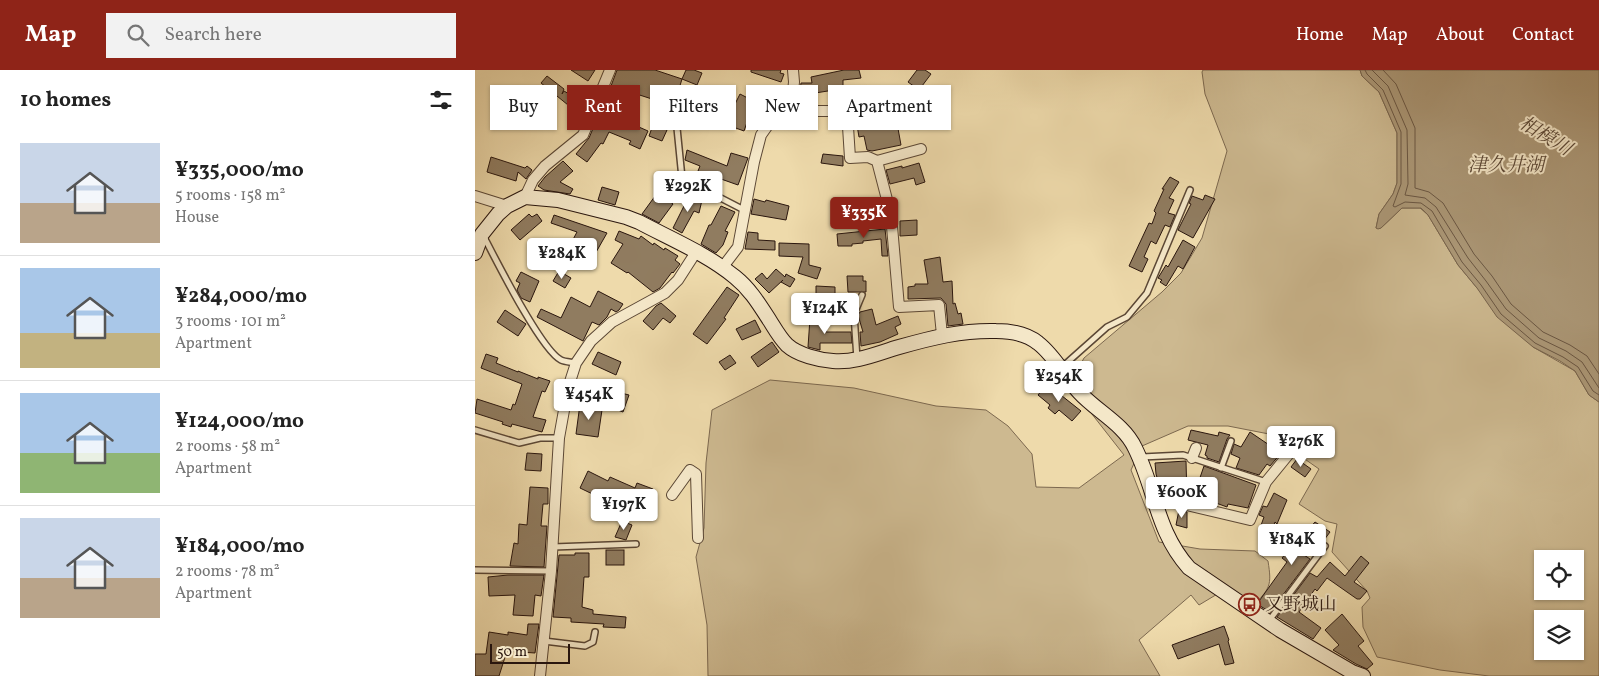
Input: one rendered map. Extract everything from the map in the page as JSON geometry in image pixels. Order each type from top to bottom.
[{"type":"street","points":[[525,198],[533,180],[545,166],[583,135],[610,70]]},
{"type":"street","points":[[793,70],[794,85]]},
{"type":"street","points":[[818,111],[847,112],[850,158],[868,157],[877,161],[921,149]]},
{"type":"street","points":[[722,268],[738,247],[744,210],[761,135],[765,130]]},
{"type":"street","points":[[877,161],[891,215],[899,307],[939,305],[942,335]]},
{"type":"street","points":[[475,196],[507,206]]},
{"type":"street","points":[[475,253],[482,234],[507,206],[525,198],[558,200],[626,217],[696,252],[743,283],[755,296],[779,336],[788,346],[815,358],[833,361],[857,359],[942,335],[984,330],[1022,334],[1037,342],[1048,352],[1079,392],[1123,431],[1135,447],[1167,536],[1177,554],[1189,568],[1268,622],[1352,672],[1363,676]]},
{"type":"street","points":[[540,676],[551,571],[559,438],[568,388],[576,363],[591,341],[612,322],[665,293],[678,280],[696,252]]},
{"type":"street","points":[[1192,458],[1196,448]]},
{"type":"street","points":[[1153,497],[1249,520],[1266,482],[1288,455]]},
{"type":"street","points":[[672,495],[690,470],[696,474],[698,538]]},
{"type":"lane","points":[[677,130],[682,178],[744,210]]},
{"type":"lane","points":[[1060,368],[1107,326],[1127,317],[1147,293],[1189,190]]},
{"type":"lane","points":[[482,234],[514,293],[550,350],[561,360],[576,363]]},
{"type":"lane","points":[[857,359],[854,314],[862,295]]},
{"type":"lane","points":[[475,430],[519,443],[540,438],[559,438]]},
{"type":"lane","points":[[1221,468],[1231,441]]},
{"type":"lane","points":[[1139,458],[1183,455],[1266,482]]},
{"type":"lane","points":[[552,547],[636,544]]},
{"type":"lane","points":[[1268,622],[1325,546]]},
{"type":"lane","points":[[475,570],[551,571]]},
{"type":"lane","points":[[544,642],[585,646],[593,642],[595,632]]},
{"type":"shaded area","points":[[1203,70],[1360,70],[1362,76],[1379,92],[1397,133],[1397,183],[1393,194],[1379,214],[1376,228],[1381,228],[1402,208],[1420,208],[1428,215],[1458,265],[1477,288],[1533,347],[1575,371],[1589,395],[1599,402],[1599,676],[1489,676],[1440,670],[1377,657],[1363,627],[1362,607],[1370,598],[1367,591],[1332,552],[1337,524],[1325,521],[1299,504],[1319,469],[1269,434],[1228,426],[1188,426],[1142,446],[1131,470],[1159,542],[1200,549],[1255,551],[1268,561],[1270,576],[1266,590],[1253,606],[1229,587],[1199,605],[1191,595],[1139,640],[1160,676],[708,676],[707,625],[696,557],[704,528],[706,463],[712,410],[770,380],[854,388],[936,406],[986,410],[1008,426],[1032,454],[1036,487],[1079,488],[1124,455],[1077,395],[1076,373],[1084,358],[1162,292],[1181,273],[1202,238],[1227,151],[1205,94]]},
{"type":"water","name":"津久井湖","points":[[1360,70],[1599,70],[1599,402],[1589,395],[1575,371],[1533,347],[1497,317],[1458,265],[1428,215],[1421,208],[1402,208],[1381,228],[1376,228],[1379,214],[1393,194],[1397,183],[1397,133],[1379,92],[1362,76]]},
{"type":"building","points":[[571,70],[595,70],[588,81]]},
{"type":"building","points":[[617,70],[655,70],[682,79],[680,85],[650,85],[650,98],[640,95],[640,85],[611,85]]},
{"type":"building","points":[[686,70],[702,73],[697,85],[682,79]]},
{"type":"building","points":[[751,70],[781,70],[780,73],[784,74],[781,82],[751,72]]},
{"type":"building","points":[[844,70],[859,70],[861,78],[843,80],[843,85],[828,85],[828,91],[818,93],[818,85],[801,85],[801,83],[812,83],[811,77]]},
{"type":"building","points":[[917,70],[925,70],[931,74],[923,85],[912,85],[908,82]]},
{"type":"building","points":[[547,76],[564,89],[562,94],[564,91],[567,93],[567,104],[557,96],[557,85],[543,85],[541,83]]},
{"type":"building","points":[[740,94],[746,97],[746,125],[744,131],[736,128],[736,102]]},
{"type":"building","points":[[640,128],[648,131],[640,149],[629,144],[631,141],[609,132],[603,144],[601,143],[587,162],[576,154],[589,138],[592,130],[640,130]]},
{"type":"building","points":[[651,130],[667,130],[662,141],[649,136]]},
{"type":"building","points":[[858,130],[898,130],[901,145],[872,151],[867,150],[864,136],[859,137]]},
{"type":"building","points":[[687,150],[727,166],[731,153],[748,158],[738,185],[721,179],[719,185],[709,182],[711,176],[698,171],[700,166],[685,160]]},
{"type":"building","points":[[823,154],[843,156],[843,166],[821,163]]},
{"type":"building","points":[[491,157],[525,168],[527,166],[532,170],[526,179],[518,172],[516,181],[487,172]]},
{"type":"building","points":[[563,161],[573,171],[560,182],[573,189],[570,194],[544,190],[538,186],[545,177]]},
{"type":"building","points":[[919,163],[925,182],[916,185],[914,178],[890,184],[886,170]]},
{"type":"building","points":[[1170,177],[1179,182],[1169,198],[1174,200],[1168,213],[1175,215],[1170,227],[1165,225],[1156,244],[1151,241],[1144,257],[1148,259],[1142,272],[1129,266],[1149,223],[1152,224],[1156,213],[1154,211],[1164,189],[1162,189]]},
{"type":"building","points":[[602,187],[619,192],[615,205],[598,200]]},
{"type":"building","points":[[658,192],[673,204],[659,223],[642,214]]},
{"type":"building","points":[[1205,195],[1215,199],[1193,238],[1178,230],[1191,204],[1189,203],[1192,196],[1203,200]]},
{"type":"building","points":[[689,196],[702,200],[699,213],[694,211],[682,233],[673,228]]},
{"type":"building","points":[[754,199],[789,206],[786,220],[751,214]]},
{"type":"building","points":[[721,206],[735,212],[725,231],[728,232],[723,245],[716,253],[701,244],[709,225],[711,225]]},
{"type":"building","points":[[529,214],[532,217],[537,214],[542,221],[520,240],[511,230]]},
{"type":"building","points":[[554,215],[607,233],[595,254],[588,249],[585,254],[569,247],[577,232],[551,223]]},
{"type":"building","points":[[917,220],[917,235],[900,236],[900,221]]},
{"type":"building","points":[[885,229],[888,256],[882,256],[881,239],[863,241],[863,243],[852,244],[852,246],[838,246],[837,234]]},
{"type":"building","points":[[619,231],[639,239],[641,236],[653,245],[654,243],[678,256],[675,260],[680,264],[660,288],[653,292],[628,272],[611,263],[623,244],[615,240]]},
{"type":"building","points":[[748,232],[758,233],[758,240],[775,241],[775,250],[745,249]]},
{"type":"building","points":[[1183,240],[1195,247],[1183,269],[1178,266],[1166,286],[1158,278],[1166,265],[1168,267]]},
{"type":"building","points":[[779,243],[809,244],[809,265],[821,268],[817,279],[798,273],[803,257],[779,256]]},
{"type":"building","points":[[940,257],[943,282],[952,281],[953,304],[955,303],[958,314],[961,313],[963,324],[948,326],[946,304],[941,298],[908,299],[908,287],[915,286],[915,284],[928,284],[924,260]]},
{"type":"building","points":[[776,269],[785,277],[786,274],[795,279],[790,287],[781,282],[783,280],[769,293],[755,279],[762,273],[767,279]]},
{"type":"building","points":[[559,271],[571,278],[565,288],[553,281]]},
{"type":"building","points":[[521,272],[539,281],[530,302],[521,298],[517,290],[520,283],[516,281]]},
{"type":"building","points":[[847,276],[863,276],[863,281],[866,281],[866,292],[848,292]]},
{"type":"building","points":[[816,286],[835,287],[835,301],[816,301]]},
{"type":"building","points":[[727,287],[739,295],[724,318],[726,319],[707,344],[693,334]]},
{"type":"building","points":[[598,291],[623,304],[616,312],[611,309],[607,317],[599,325],[592,322],[583,341],[537,317],[541,309],[561,318],[571,297],[590,307]]},
{"type":"building","points":[[661,303],[676,316],[670,323],[663,318],[653,330],[643,321]]},
{"type":"building","points":[[872,309],[876,325],[898,316],[901,324],[895,327],[898,334],[880,342],[861,346],[860,332],[863,332],[858,315],[860,312]]},
{"type":"building","points":[[505,310],[526,324],[518,336],[497,322]]},
{"type":"building","points":[[810,318],[827,320],[826,332],[851,332],[852,343],[820,343],[820,350],[808,347]]},
{"type":"building","points":[[755,320],[761,332],[742,340],[736,329]]},
{"type":"building","points":[[772,342],[779,352],[758,367],[751,357]]},
{"type":"building","points":[[598,352],[621,362],[616,375],[592,364]]},
{"type":"building","points":[[486,354],[498,358],[496,363],[538,379],[538,377],[550,381],[545,392],[542,391],[533,417],[546,420],[542,432],[512,424],[511,427],[502,424],[503,422],[475,413],[477,399],[511,410],[513,404],[515,405],[522,384],[481,368]]},
{"type":"building","points":[[730,355],[736,363],[725,370],[719,362]]},
{"type":"building","points":[[1047,384],[1081,411],[1072,421],[1059,410],[1055,414],[1048,408],[1050,405],[1038,395]]},
{"type":"building","points":[[621,393],[629,395],[623,412],[615,409]]},
{"type":"building","points":[[580,404],[602,410],[598,437],[576,434]]},
{"type":"building","points":[[1191,430],[1218,436],[1219,432],[1230,435],[1219,462],[1207,458],[1205,455],[1208,445],[1188,440]]},
{"type":"building","points":[[1250,432],[1281,453],[1270,466],[1267,464],[1259,475],[1236,468],[1240,458],[1231,454],[1234,444],[1241,447]]},
{"type":"building","points":[[527,453],[542,454],[541,471],[525,470]]},
{"type":"building","points":[[1297,459],[1311,469],[1305,477],[1291,467]]},
{"type":"building","points":[[1186,461],[1187,498],[1177,496],[1178,494],[1168,490],[1161,491],[1155,463]]},
{"type":"building","points":[[1204,466],[1256,485],[1248,508],[1228,504],[1227,507],[1194,495]]},
{"type":"building","points":[[588,471],[608,481],[610,477],[635,488],[637,483],[653,489],[643,512],[626,505],[621,516],[604,509],[607,501],[580,488]]},
{"type":"building","points":[[530,487],[548,488],[548,504],[543,504],[541,526],[547,526],[544,567],[510,566],[514,543],[518,544],[519,524],[527,525]]},
{"type":"building","points":[[1274,493],[1287,500],[1271,533],[1260,528],[1264,517],[1259,515],[1263,506],[1267,507]]},
{"type":"building","points":[[1179,510],[1187,512],[1187,528],[1176,525]]},
{"type":"building","points":[[622,521],[632,525],[626,540],[615,537]]},
{"type":"building","points":[[1315,522],[1330,532],[1324,540],[1318,536],[1304,555],[1310,559],[1270,612],[1257,604],[1287,562],[1282,558],[1287,552],[1283,549],[1289,542],[1294,546]]},
{"type":"building","points":[[606,550],[624,550],[624,565],[606,565]]},
{"type":"building","points":[[575,553],[589,553],[589,577],[584,577],[582,607],[593,610],[593,614],[626,617],[625,628],[603,627],[604,624],[571,622],[571,618],[553,617],[559,555],[575,555]]},
{"type":"building","points":[[1361,556],[1369,563],[1354,582],[1367,591],[1360,599],[1357,599],[1327,578],[1317,591],[1315,589],[1299,612],[1321,628],[1313,639],[1277,617],[1310,573],[1317,577],[1330,562],[1345,576]]},
{"type":"building","points":[[544,575],[541,596],[535,595],[533,616],[513,615],[515,595],[489,596],[488,577]]},
{"type":"building","points":[[1342,614],[1364,641],[1358,646],[1373,664],[1367,669],[1333,650],[1339,645],[1325,630]]},
{"type":"building","points":[[528,624],[539,624],[535,653],[507,651],[499,676],[475,676],[475,654],[486,654],[489,632],[527,635]]},
{"type":"building","points":[[1224,626],[1234,663],[1225,665],[1219,644],[1178,659],[1172,645]]},
{"type":"place","name":"又野城山","points":[[1249,604]]},
{"type":"water label","name":"相模川","points":[[1546,135]]}]
